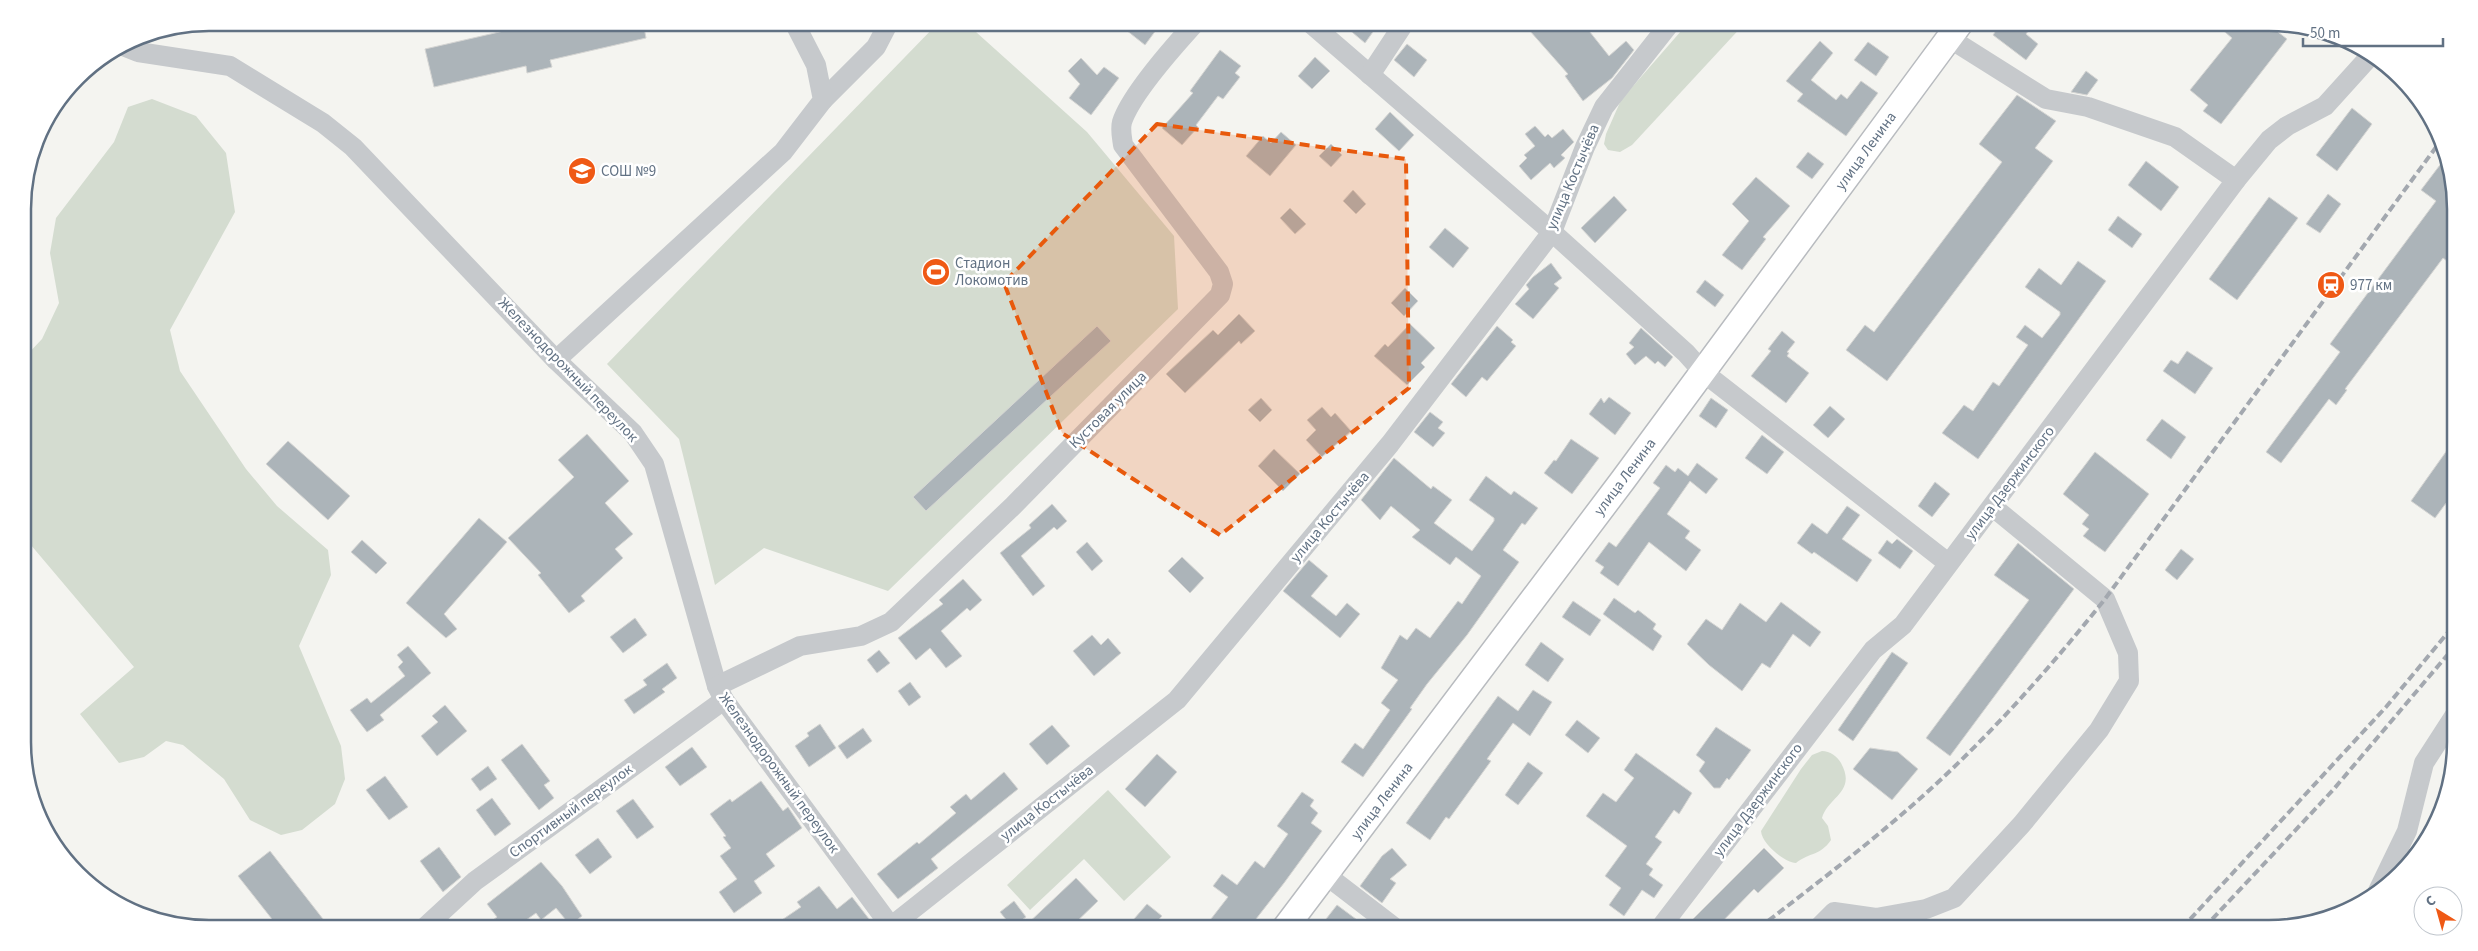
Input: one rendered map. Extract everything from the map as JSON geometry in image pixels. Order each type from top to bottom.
[{"type":"main road","name":"улица Ленина","points":[[1291,920],[1703,372],[1954,31]]},
{"type":"street","points":[[799,31],[816,65],[823,100]]},
{"type":"street","points":[[556,360],[783,152],[823,100],[876,47],[884,31]]},
{"type":"street","name":"Кустовая улица","points":[[720,693],[800,646],[861,636],[891,622],[1013,506],[1220,295],[1223,284],[1219,272],[1123,145],[1120,131],[1122,121],[1130,106],[1165,57],[1188,31]]},
{"type":"street","points":[[1319,31],[1552,232],[1686,353],[1703,372],[1948,563]]},
{"type":"street","points":[[1370,75],[1399,31]]},
{"type":"street","name":"улица Костычёва","points":[[900,920],[1178,700],[1390,444],[1552,232],[1585,147],[1604,107],[1664,31]]},
{"type":"street","points":[[1956,31],[2046,99],[2088,107],[2175,137],[2236,180]]},
{"type":"street","name":"Железнодорожный переулок","points":[[131,49],[138,52],[230,66],[323,124],[353,146],[556,360],[633,433],[654,464],[720,693],[884,920]]},
{"type":"street","name":"улица Дзержинского","points":[[1666,920],[1873,650],[1903,625],[1948,563],[1993,508],[2236,180],[2269,140],[2287,126],[2325,106],[2366,60]]},
{"type":"street","points":[[1826,920],[1834,912],[1876,918],[1926,909],[1954,898],[2022,824],[2099,730],[2129,681],[2128,652],[2106,599],[1993,508]]},
{"type":"street","name":"Спортивный переулок","points":[[433,920],[475,882],[720,693]]},
{"type":"street","points":[[2385,877],[2407,831],[2424,763],[2447,727]]},
{"type":"street","points":[[1326,875],[1385,920]]},
{"type":"highlighted area","points":[[1157,124],[1406,159],[1409,388],[1220,535],[1062,433],[1004,283]]},
{"type":"shaded area","name":"Стадион Локомотив","points":[[930,31],[975,31],[1087,132],[1174,236],[1178,309],[888,591],[764,548],[715,585],[679,439],[607,364]]},
{"type":"shaded area","points":[[1681,31],[1738,31],[1632,145],[1620,152],[1608,150],[1604,144],[1606,134],[1621,100]]},
{"type":"shaded area","points":[[152,99],[196,116],[226,153],[235,212],[170,330],[180,371],[246,469],[277,506],[328,550],[331,575],[299,646],[341,746],[345,779],[335,804],[302,830],[281,835],[250,820],[224,779],[183,745],[166,741],[144,757],[119,763],[80,714],[134,667],[31,546],[32,350],[42,339],[59,303],[50,253],[56,218],[114,142],[128,107]]},
{"type":"shaded area","points":[[1822,751],[1835,756],[1841,763],[1846,781],[1844,788],[1825,811],[1822,818],[1828,826],[1831,840],[1823,849],[1796,863],[1791,862],[1769,847],[1761,831],[1801,769],[1812,755]]},
{"type":"shaded area","points":[[1108,790],[1171,857],[1124,901],[1084,859],[1030,910],[1007,885]]},
{"type":"building","points":[[504,31],[645,31],[646,38],[550,60],[552,67],[527,73],[526,66],[434,87],[425,49]]},
{"type":"building","points":[[1127,31],[1155,31],[1145,45]]},
{"type":"building","points":[[1351,31],[1374,31],[1365,43]]},
{"type":"building","points":[[1530,31],[1589,31],[1609,56],[1626,41],[1634,50],[1612,78],[1583,101],[1565,76],[1568,74]]},
{"type":"building","points":[[1996,31],[2028,31],[2026,34],[2038,44],[2026,60],[1993,35]]},
{"type":"building","points":[[2224,31],[2278,32],[2287,39],[2221,124],[2203,111],[2208,105],[2190,90],[2232,38]]},
{"type":"building","points":[[1820,41],[1833,53],[1811,80],[1836,100],[1841,94],[1847,99],[1861,81],[1878,93],[1846,136],[1797,101],[1803,94],[1786,81]]},
{"type":"building","points":[[1868,42],[1889,57],[1876,76],[1854,60]]},
{"type":"building","points":[[1407,44],[1427,60],[1414,77],[1394,60]]},
{"type":"building","points":[[1220,50],[1241,66],[1235,73],[1240,77],[1223,99],[1218,96],[1196,125],[1198,127],[1182,145],[1162,128],[1193,93],[1190,91]]},
{"type":"building","points":[[1315,57],[1330,71],[1312,89],[1298,76]]},
{"type":"building","points":[[1081,58],[1097,75],[1104,67],[1119,78],[1091,115],[1069,98],[1080,84],[1068,71]]},
{"type":"building","points":[[2086,71],[2098,80],[2087,95],[2071,92]]},
{"type":"building","points":[[2017,95],[2056,121],[2035,148],[2053,161],[1887,381],[1846,350],[1865,325],[1874,332],[2002,162],[1979,144]]},
{"type":"building","points":[[2352,108],[2372,124],[2337,171],[2316,155]]},
{"type":"building","points":[[1390,112],[1414,135],[1399,151],[1375,129]]},
{"type":"building","points":[[1535,126],[1545,137],[1548,134],[1552,138],[1563,129],[1574,142],[1561,155],[1565,158],[1554,168],[1550,163],[1531,180],[1519,166],[1527,158],[1524,155],[1535,146],[1525,134]]},
{"type":"building","points":[[1281,132],[1296,145],[1270,176],[1246,156],[1263,136],[1271,143]]},
{"type":"building","points":[[1331,144],[1342,155],[1331,167],[1319,156]]},
{"type":"building","points":[[1808,152],[1824,164],[1812,179],[1796,167]]},
{"type":"building","points":[[2146,161],[2179,187],[2161,211],[2128,185]]},
{"type":"building","points":[[2441,163],[2447,209],[2447,261],[2443,258],[2345,389],[2347,390],[2336,405],[2329,399],[2281,463],[2266,452],[2340,352],[2330,344],[2436,201],[2421,190]]},
{"type":"building","points":[[1756,177],[1790,206],[1763,237],[1766,239],[1742,270],[1722,255],[1749,221],[1732,204]]},
{"type":"building","points":[[1353,190],[1366,204],[1356,214],[1343,201]]},
{"type":"building","points":[[2328,194],[2341,204],[2320,233],[2306,224]]},
{"type":"building","points":[[1614,196],[1627,210],[1595,243],[1581,228]]},
{"type":"building","points":[[2269,197],[2298,218],[2237,300],[2209,279]]},
{"type":"building","points":[[1290,208],[1306,224],[1295,234],[1280,218]]},
{"type":"building","points":[[2118,216],[2142,234],[2132,248],[2108,230]]},
{"type":"building","points":[[1445,228],[1469,248],[1453,268],[1429,247]]},
{"type":"building","points":[[2078,261],[2106,281],[1978,459],[1942,433],[1964,405],[1973,411],[1993,382],[1999,386],[2028,345],[2016,337],[2025,325],[2042,338],[2060,315],[2060,312],[2025,287],[2039,268],[2061,285]]},
{"type":"building","points":[[1551,263],[1562,278],[1554,284],[1559,288],[1533,319],[1515,304],[1529,289],[1526,285],[1533,277]]},
{"type":"building","points":[[1705,280],[1724,295],[1715,307],[1696,292]]},
{"type":"building","points":[[1405,288],[1418,301],[1404,316],[1391,303]]},
{"type":"building","points":[[1239,314],[1255,331],[1241,344],[1239,341],[1185,393],[1166,374],[1213,330],[1218,335]]},
{"type":"building","points":[[1410,324],[1435,348],[1421,363],[1425,367],[1407,385],[1374,356],[1385,344],[1388,347]]},
{"type":"building","points":[[1097,326],[1111,341],[926,511],[913,497]]},
{"type":"building","points":[[1497,326],[1513,340],[1511,342],[1516,346],[1487,381],[1482,377],[1466,397],[1451,384]]},
{"type":"building","points":[[1641,328],[1673,357],[1665,367],[1658,361],[1655,364],[1646,356],[1635,365],[1626,354],[1634,347],[1629,343]]},
{"type":"building","points":[[1782,331],[1795,342],[1787,352],[1789,353],[1787,356],[1809,373],[1786,403],[1751,376],[1771,351],[1768,349]]},
{"type":"building","points":[[2187,351],[2213,368],[2195,394],[2163,371],[2171,360],[2178,364]]},
{"type":"building","points":[[1609,397],[1631,413],[1615,435],[1589,414],[1601,398],[1604,403]]},
{"type":"building","points":[[1261,398],[1272,410],[1260,422],[1248,410]]},
{"type":"building","points":[[1711,398],[1728,410],[1716,428],[1699,416]]},
{"type":"building","points":[[1830,406],[1845,419],[1828,438],[1813,425]]},
{"type":"building","points":[[1322,407],[1331,417],[1335,413],[1351,431],[1322,457],[1306,440],[1316,430],[1307,420]]},
{"type":"building","points":[[1430,412],[1443,422],[1438,428],[1445,433],[1433,447],[1414,432]]},
{"type":"building","points":[[2162,419],[2186,437],[2171,459],[2146,440]]},
{"type":"building","points":[[587,434],[629,481],[605,503],[633,534],[615,549],[623,558],[581,596],[585,601],[569,613],[538,575],[541,573],[508,538],[574,477],[558,460]]},
{"type":"building","points":[[1762,435],[1784,452],[1767,474],[1745,458]]},
{"type":"building","points":[[1571,439],[1599,458],[1572,494],[1544,473],[1554,460],[1556,461]]},
{"type":"building","points":[[288,441],[350,496],[328,520],[266,464]]},
{"type":"building","points":[[1274,449],[1300,474],[1283,491],[1258,466]]},
{"type":"building","points":[[2447,450],[2447,502],[2435,518],[2411,501]]},
{"type":"building","points":[[2095,452],[2149,494],[2105,552],[2083,536],[2089,529],[2082,524],[2089,515],[2063,494]]},
{"type":"building","points":[[1394,458],[1431,489],[1433,486],[1452,500],[1434,523],[1472,551],[1494,521],[1494,518],[1469,500],[1486,476],[1511,495],[1514,491],[1538,508],[1525,525],[1522,523],[1503,550],[1519,562],[1467,635],[1427,684],[1410,708],[1412,709],[1363,777],[1341,762],[1355,743],[1363,749],[1390,710],[1381,703],[1398,680],[1381,668],[1400,635],[1407,640],[1416,628],[1430,638],[1458,601],[1462,604],[1481,576],[1456,557],[1450,565],[1412,537],[1420,530],[1391,506],[1380,520],[1361,500]]},
{"type":"building","points":[[1697,463],[1718,479],[1706,494],[1690,481],[1667,514],[1690,531],[1685,538],[1701,550],[1686,571],[1649,542],[1618,586],[1600,573],[1604,567],[1595,561],[1609,542],[1616,547],[1660,488],[1653,483],[1666,465],[1675,472],[1678,468],[1688,476]]},
{"type":"building","points":[[1935,482],[1950,494],[1932,517],[1918,506]]},
{"type":"building","points":[[1052,504],[1067,521],[1057,530],[1054,527],[1021,556],[1045,586],[1033,596],[1000,553],[1031,528],[1029,525]]},
{"type":"building","points":[[1847,506],[1860,515],[1842,539],[1872,560],[1857,582],[1814,552],[1812,554],[1797,543],[1812,523],[1827,534]]},
{"type":"building","points":[[479,518],[507,542],[444,614],[457,629],[446,638],[406,603]]},
{"type":"building","points":[[1897,539],[1913,551],[1900,569],[1878,553],[1887,540],[1892,544]]},
{"type":"building","points":[[362,540],[387,563],[376,574],[351,552]]},
{"type":"building","points":[[1087,542],[1103,561],[1092,571],[1076,552]]},
{"type":"building","points":[[2018,543],[2074,589],[1950,756],[1926,738],[2029,600],[1994,575]]},
{"type":"building","points":[[2181,549],[2194,559],[2177,580],[2165,570]]},
{"type":"building","points":[[1182,557],[1204,578],[1190,593],[1168,571]]},
{"type":"building","points":[[1309,560],[1328,576],[1311,596],[1336,616],[1347,603],[1360,614],[1340,638],[1283,591]]},
{"type":"building","points":[[963,579],[982,600],[970,611],[967,608],[941,631],[962,656],[946,668],[930,648],[916,660],[898,638],[943,604],[939,600]]},
{"type":"building","points":[[1614,598],[1635,613],[1638,610],[1656,624],[1653,629],[1662,636],[1653,651],[1603,614]]},
{"type":"building","points":[[1573,601],[1601,620],[1590,636],[1562,617]]},
{"type":"building","points":[[1781,602],[1821,632],[1810,647],[1793,634],[1770,668],[1762,663],[1742,691],[1709,665],[1687,644],[1706,619],[1722,630],[1740,603],[1766,622]]},
{"type":"building","points":[[635,618],[647,635],[623,653],[610,637]]},
{"type":"building","points":[[1092,635],[1101,645],[1108,638],[1121,653],[1094,676],[1073,651]]},
{"type":"building","points":[[1541,642],[1564,659],[1548,682],[1525,665]]},
{"type":"building","points":[[408,646],[431,673],[380,715],[384,720],[367,732],[350,710],[367,698],[371,703],[405,676],[398,667],[403,662],[397,655]]},
{"type":"building","points":[[879,650],[890,663],[877,673],[867,660]]},
{"type":"building","points":[[1892,652],[1908,663],[1853,741],[1838,730]]},
{"type":"building","points":[[667,663],[677,678],[662,689],[665,692],[634,714],[624,700],[647,685],[643,680]]},
{"type":"building","points":[[910,682],[921,697],[909,706],[898,691]]},
{"type":"building","points":[[1533,690],[1552,702],[1530,736],[1513,723],[1487,759],[1491,761],[1449,819],[1446,817],[1430,840],[1406,823],[1498,696],[1518,711]]},
{"type":"building","points":[[445,705],[467,731],[437,756],[421,736],[438,722],[432,716]]},
{"type":"building","points":[[1577,720],[1600,738],[1588,753],[1565,735]]},
{"type":"building","points":[[820,724],[836,748],[809,767],[795,746],[809,736],[807,733]]},
{"type":"building","points":[[1052,725],[1070,746],[1047,765],[1029,744]]},
{"type":"building","points":[[1716,727],[1751,750],[1729,780],[1727,778],[1720,788],[1714,788],[1699,771],[1705,762],[1696,755]]},
{"type":"building","points":[[863,728],[872,741],[847,759],[838,746]]},
{"type":"building","points":[[522,744],[550,781],[544,785],[554,798],[539,810],[501,760]]},
{"type":"building","points":[[692,747],[707,767],[680,786],[665,767]]},
{"type":"building","points":[[1870,748],[1898,752],[1918,769],[1892,800],[1853,769]]},
{"type":"building","points":[[1636,753],[1692,793],[1679,814],[1674,810],[1655,837],[1662,842],[1646,864],[1653,869],[1649,875],[1663,885],[1654,898],[1642,890],[1624,916],[1609,905],[1621,888],[1605,876],[1627,846],[1586,816],[1603,793],[1616,802],[1634,778],[1624,770]]},
{"type":"building","points":[[1157,754],[1177,772],[1145,807],[1125,789]]},
{"type":"building","points":[[1528,762],[1543,773],[1518,805],[1505,795]]},
{"type":"building","points":[[488,766],[497,779],[480,791],[471,779]]},
{"type":"building","points":[[1004,772],[1018,789],[931,859],[938,868],[898,899],[877,874],[917,842],[919,844],[956,813],[950,807],[966,794],[971,800]]},
{"type":"building","points":[[385,776],[408,807],[389,820],[366,790]]},
{"type":"building","points":[[761,781],[783,811],[788,807],[802,828],[766,854],[775,866],[754,881],[762,893],[734,913],[719,892],[737,879],[720,856],[731,848],[723,837],[726,836],[710,814],[730,799],[732,802]]},
{"type":"building","points":[[1302,792],[1314,800],[1310,806],[1318,813],[1311,823],[1322,831],[1255,920],[1210,920],[1228,897],[1213,886],[1222,874],[1237,885],[1255,861],[1264,868],[1288,834],[1277,826]]},
{"type":"building","points":[[492,798],[511,824],[495,836],[476,810]]},
{"type":"building","points":[[633,799],[654,827],[637,839],[616,811]]},
{"type":"building","points":[[598,838],[612,857],[590,874],[575,855]]},
{"type":"building","points":[[439,847],[461,877],[443,892],[420,861]]},
{"type":"building","points":[[1392,848],[1407,865],[1390,879],[1396,883],[1382,903],[1360,886],[1382,856]]},
{"type":"building","points":[[1764,848],[1784,868],[1758,893],[1754,889],[1724,920],[1692,920]]},
{"type":"building","points":[[270,851],[324,920],[273,920],[238,876]]},
{"type":"building","points":[[541,862],[562,886],[582,916],[577,920],[566,920],[556,908],[541,920],[536,913],[526,920],[493,920],[497,917],[487,904]]},
{"type":"building","points":[[1076,878],[1098,901],[1078,920],[1031,920]]},
{"type":"building","points":[[819,886],[837,909],[852,897],[870,920],[782,920],[801,907],[797,902]]},
{"type":"building","points":[[1014,901],[1026,917],[1022,920],[1006,920],[1000,912]]},
{"type":"building","points":[[1147,904],[1162,916],[1158,920],[1134,919]]},
{"type":"building","points":[[1337,905],[1357,920],[1325,920]]},
{"type":"railway","points":[[1769,920],[1872,840],[1935,785],[1987,735],[2059,655],[2105,599],[2435,148]]},
{"type":"railway","points":[[2189,920],[2386,707],[2447,634]]},
{"type":"railway","points":[[2211,920],[2333,790],[2447,655]]},
{"type":"place","name":"СОШ №9","points":[[582,171]]},
{"type":"place","name":"Стадион Локомотив","points":[[936,272]]},
{"type":"place","name":"977 км","points":[[2331,285]]}]
